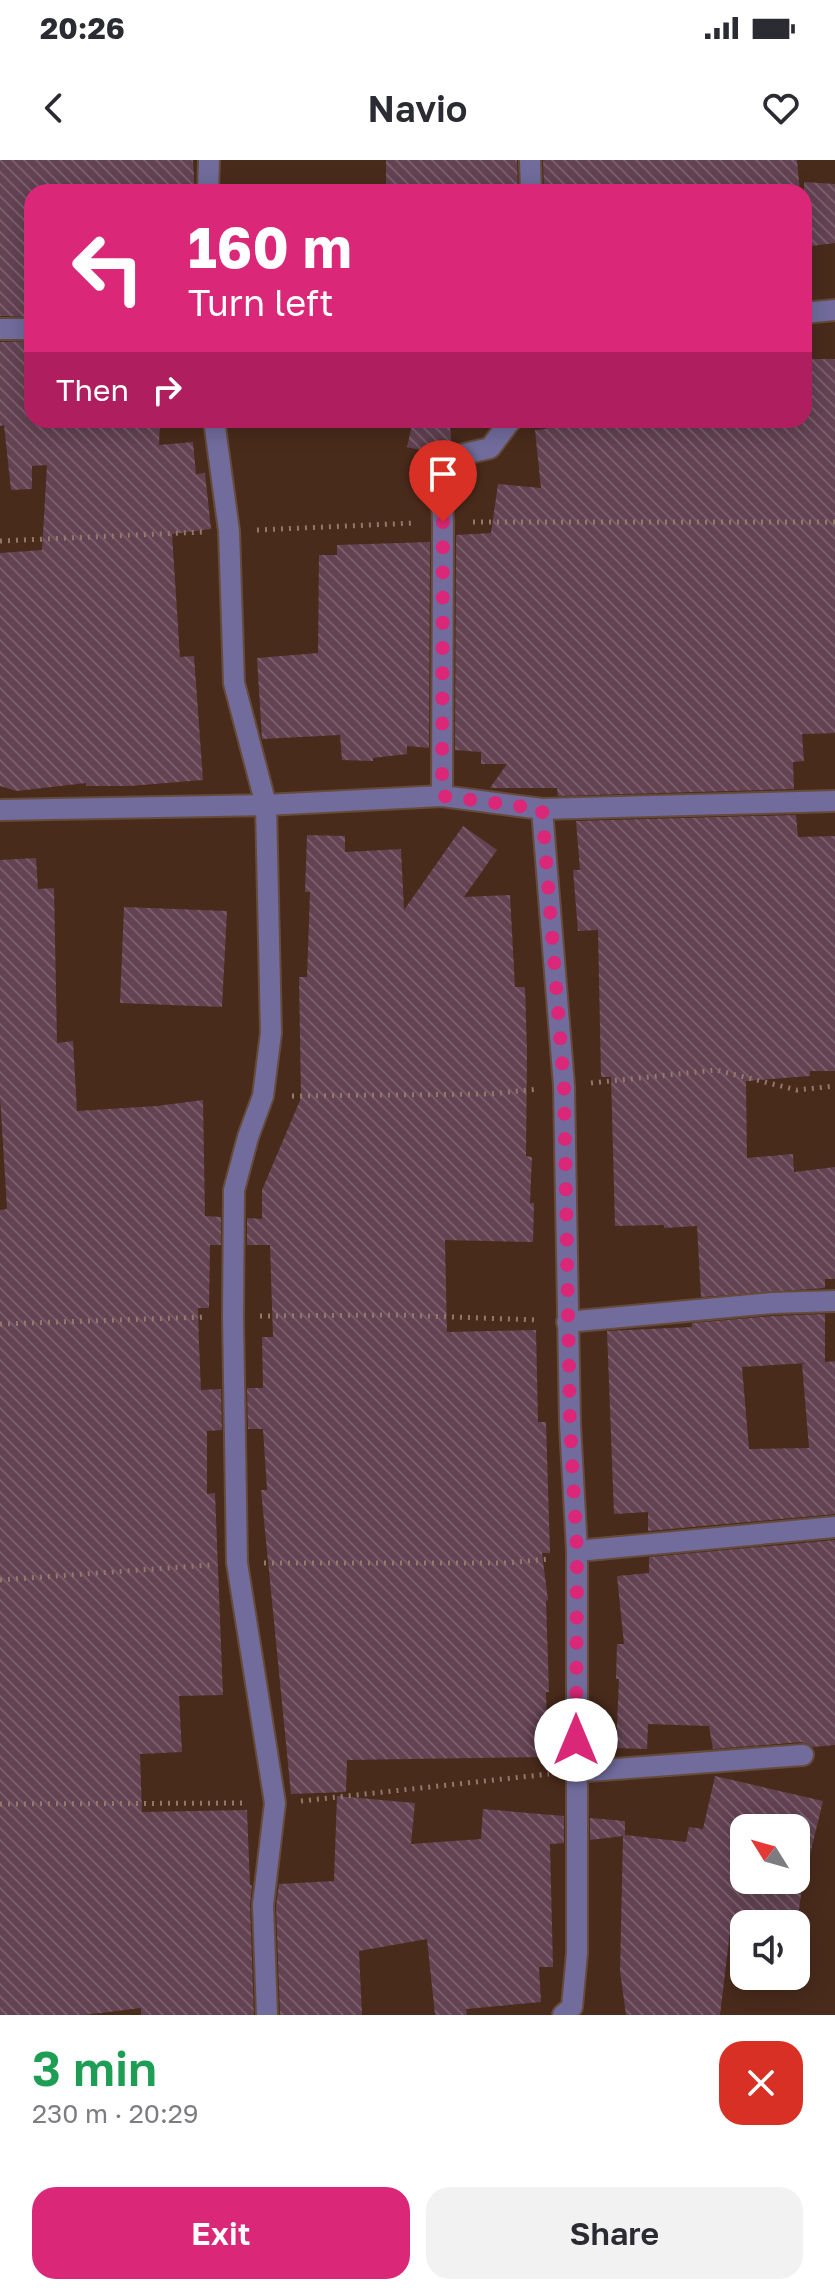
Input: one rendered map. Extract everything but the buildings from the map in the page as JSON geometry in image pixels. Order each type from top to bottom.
[{"type":"street","points":[[208,184],[209,160]]},
{"type":"street","points":[[530,160],[531,184]]},
{"type":"street","points":[[812,312],[835,310]]},
{"type":"street","points":[[0,329],[24,329]]},
{"type":"street","points":[[215,428],[229,531],[234,683],[266,805],[271,1033],[263,1096],[234,1190],[233,1317],[237,1563],[275,1803],[263,1905],[267,2015]]},
{"type":"street","points":[[442,796],[441,486],[456,456],[490,448],[505,428]]},
{"type":"street","points":[[0,810],[266,805],[442,796],[542,809],[835,801]]},
{"type":"street","points":[[542,809],[564,1086],[567,1322],[577,1551],[577,1953],[572,2007],[563,2015]]},
{"type":"street","points":[[567,1322],[773,1303],[835,1301]]},
{"type":"street","points":[[577,1551],[835,1527]]},
{"type":"street","points":[[575,1772],[803,1755]]},
{"type":"path","points":[[0,1324],[396,1315],[567,1322]]},
{"type":"path","points":[[0,1580],[237,1563],[506,1563],[546,1560],[577,1551]]},
{"type":"route","points":[[443,522],[442,796],[542,809],[564,1086],[567,1322],[577,1551],[576,1740]]}]
